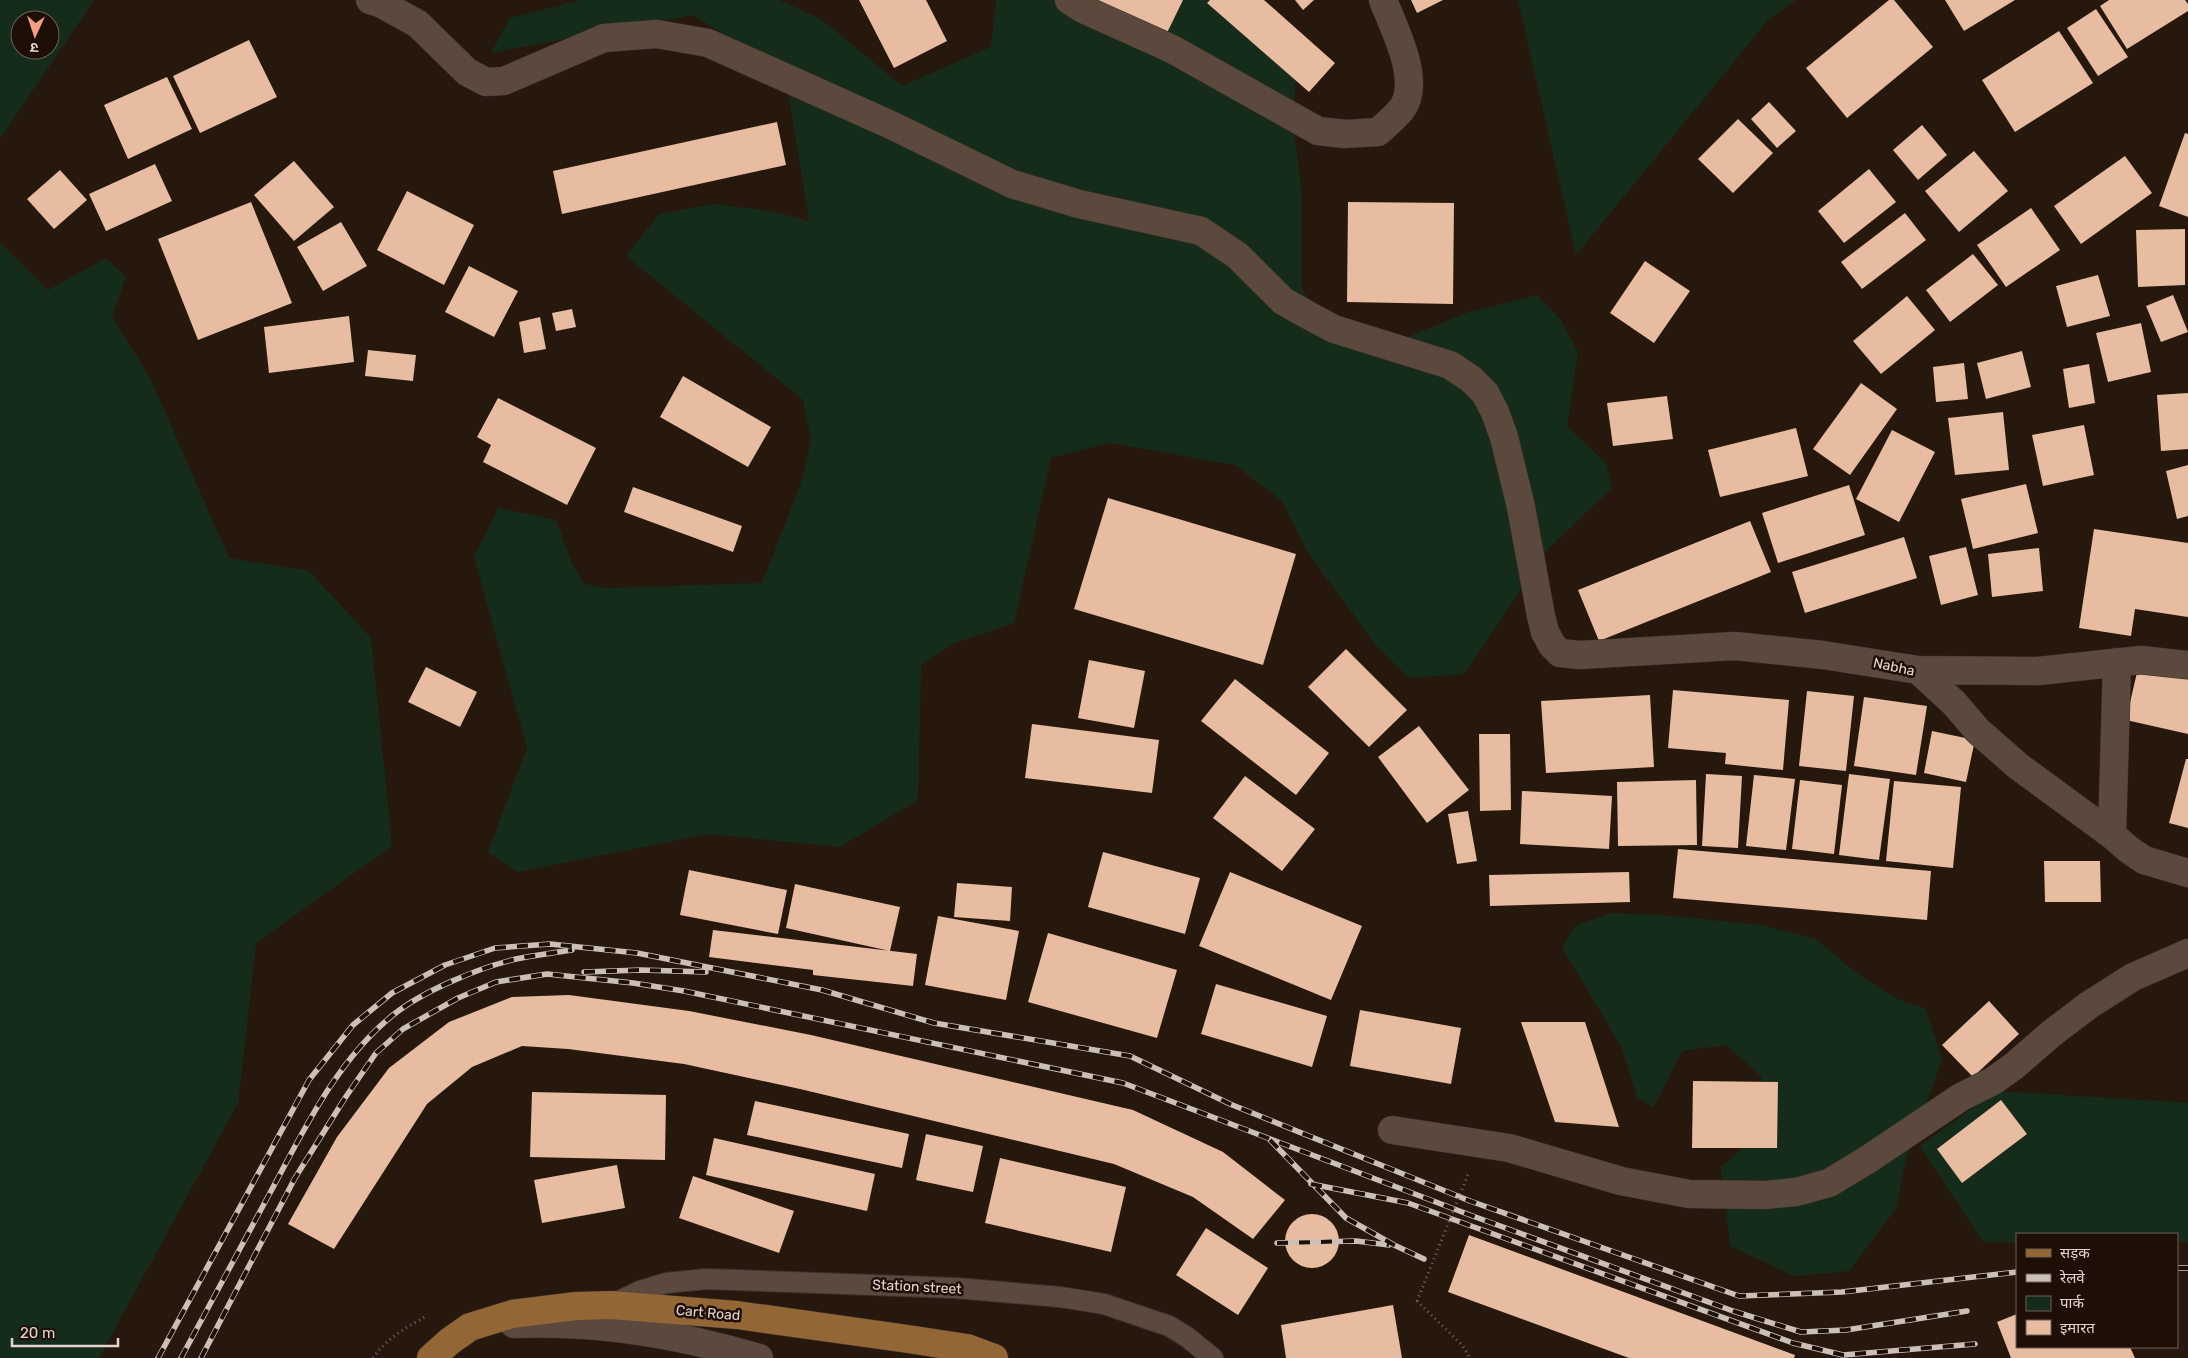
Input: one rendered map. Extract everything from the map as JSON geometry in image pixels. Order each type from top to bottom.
[{"type":"main road","name":"Cart Road","points":[[431,1358],[450,1341],[470,1328],[512,1314],[576,1306],[611,1305],[737,1316],[908,1339],[967,1348],[994,1358]]},
{"type":"street","name":"Nabha","points":[[370,0],[380,3],[418,24],[467,72],[486,82],[504,81],[604,38],[657,34],[708,43],[891,125],[1012,184],[1079,204],[1202,232],[1238,256],[1283,301],[1306,314],[1334,329],[1450,365],[1471,379],[1480,388],[1496,412],[1504,437],[1521,507],[1541,616],[1548,638],[1560,653],[1580,656],[1735,646],[1823,655],[1918,670],[1954,704],[1978,731],[2018,766],[2144,860],[2188,873]]},
{"type":"street","points":[[1069,0],[1083,9],[1172,49],[1318,131],[1345,134],[1378,132],[1402,109],[1410,84],[1405,55],[1383,0]]},
{"type":"street","points":[[1918,670],[2038,671],[2141,660],[2188,665]]},
{"type":"street","points":[[2112,835],[2117,662]]},
{"type":"street","points":[[1392,1130],[1509,1148],[1621,1181],[1689,1194],[1765,1195],[1796,1192],[1829,1183],[1867,1160],[1961,1097],[1993,1081],[2089,1005],[2133,977],[2188,953]]},
{"type":"street","points":[[470,1328],[561,1323],[619,1327],[706,1342],[759,1358]]},
{"type":"lane","name":"Station street","points":[[611,1305],[640,1291],[666,1283],[706,1280],[946,1288],[1060,1297],[1104,1304],[1168,1326],[1187,1337],[1213,1358]]},
{"type":"path","points":[[1469,1172],[1417,1301],[1462,1345],[1470,1358]]},
{"type":"green space","points":[[0,0],[94,0],[60,50],[60,10],[10,10],[10,60],[53,60],[0,139]]},
{"type":"green space","points":[[580,0],[779,0],[821,19],[902,86],[991,47],[996,0],[1256,0],[1297,51],[1293,121],[1302,195],[1302,289],[1328,330],[1383,347],[1469,312],[1537,295],[1561,320],[1578,352],[1567,426],[1606,463],[1612,488],[1548,549],[1464,674],[1409,678],[1376,645],[1308,553],[1282,501],[1235,465],[1110,443],[1051,458],[1014,623],[953,644],[921,665],[918,800],[840,847],[709,834],[517,872],[488,852],[527,748],[474,557],[498,508],[556,520],[573,566],[584,584],[607,588],[762,583],[800,486],[811,441],[803,400],[626,256],[659,214],[714,204],[771,211],[809,221],[785,72],[693,15],[491,53],[510,18]]},
{"type":"green space","points":[[1518,0],[1796,0],[1769,19],[1576,255]]},
{"type":"green space","points":[[0,242],[48,290],[106,258],[126,277],[112,316],[151,380],[229,558],[309,571],[371,638],[392,846],[256,943],[238,1103],[99,1358],[0,1358]]},
{"type":"green space","points":[[1611,913],[1661,915],[1761,925],[1816,939],[1855,972],[1899,1000],[1925,1008],[1942,1059],[1905,1163],[1896,1209],[1849,1271],[1794,1276],[1730,1246],[1721,1167],[1767,1127],[1761,1076],[1726,1045],[1682,1051],[1653,1108],[1637,1097],[1622,1048],[1562,947],[1575,926]]},
{"type":"green space","points":[[1996,1091],[2188,1103],[2188,1242],[2178,1242],[2178,1233],[2016,1233],[2016,1242],[1983,1242],[1920,1146]]},
{"type":"building","points":[[859,0],[926,0],[947,41],[894,68]]},
{"type":"building","points":[[1084,0],[1183,0],[1164,39]]},
{"type":"building","points":[[1210,0],[1264,0],[1335,63],[1309,92],[1207,3]]},
{"type":"building","points":[[1295,0],[1314,0],[1303,10]]},
{"type":"building","points":[[1411,0],[1443,0],[1417,13]]},
{"type":"building","points":[[1889,0],[1894,0],[1933,47],[1847,118],[1806,68]]},
{"type":"building","points":[[1945,0],[2015,0],[1964,31]]},
{"type":"building","points":[[2109,0],[2185,0],[2188,4],[2188,11],[2127,49],[2100,6]]},
{"type":"building","points":[[2096,9],[2128,57],[2098,76],[2067,28]]},
{"type":"building","points":[[2059,31],[2093,83],[2015,132],[1982,80]]},
{"type":"building","points":[[249,40],[277,97],[200,133],[173,76]]},
{"type":"building","points":[[167,77],[192,129],[128,159],[104,105]]},
{"type":"building","points":[[1769,102],[1796,131],[1777,148],[1751,119]]},
{"type":"building","points":[[1738,119],[1773,153],[1733,193],[1698,159]]},
{"type":"building","points":[[777,122],[786,165],[562,214],[553,171]]},
{"type":"building","points":[[1922,125],[1947,155],[1918,180],[1893,150]]},
{"type":"building","points":[[2185,133],[2188,134],[2188,217],[2159,206]]},
{"type":"building","points":[[1974,151],[2008,191],[1959,232],[1925,191]]},
{"type":"building","points":[[2125,156],[2152,193],[2081,244],[2054,206]]},
{"type":"building","points":[[294,161],[334,207],[294,241],[254,195]]},
{"type":"building","points":[[155,164],[172,201],[106,231],[89,194]]},
{"type":"building","points":[[1869,169],[1896,202],[1844,243],[1818,211]]},
{"type":"building","points":[[60,170],[87,200],[54,229],[27,199]]},
{"type":"building","points":[[407,191],[474,225],[444,285],[377,250]]},
{"type":"building","points":[[251,202],[292,303],[198,340],[158,239]]},
{"type":"building","points":[[1348,202],[1454,203],[1453,304],[1347,302]]},
{"type":"building","points":[[2031,208],[2060,250],[2006,287],[1977,245]]},
{"type":"building","points":[[1905,213],[1926,240],[1862,289],[1841,262]]},
{"type":"building","points":[[341,222],[367,266],[323,291],[297,247]]},
{"type":"building","points":[[2185,229],[2185,285],[2138,287],[2136,230]]},
{"type":"building","points":[[1973,254],[1998,285],[1950,322],[1926,290]]},
{"type":"building","points":[[1645,261],[1690,291],[1654,343],[1610,313]]},
{"type":"building","points":[[469,266],[518,291],[494,337],[445,312]]},
{"type":"building","points":[[2098,275],[2110,316],[2067,327],[2056,286]]},
{"type":"building","points":[[2173,295],[2188,332],[2161,342],[2146,306]]},
{"type":"building","points":[[1907,296],[1935,330],[1881,374],[1853,341]]},
{"type":"building","points":[[572,309],[576,327],[556,331],[552,313]]},
{"type":"building","points":[[349,316],[354,362],[269,373],[264,327]]},
{"type":"building","points":[[540,317],[546,349],[524,353],[519,322]]},
{"type":"building","points":[[2141,323],[2151,372],[2108,382],[2096,333]]},
{"type":"building","points":[[368,350],[416,355],[413,381],[365,376]]},
{"type":"building","points":[[2022,351],[2031,387],[1986,399],[1977,363]]},
{"type":"building","points":[[1964,363],[1968,399],[1936,402],[1933,367]]},
{"type":"building","points":[[2089,364],[2095,403],[2069,408],[2063,369]]},
{"type":"building","points":[[683,376],[771,427],[748,467],[660,417]]},
{"type":"building","points":[[1861,383],[1897,409],[1850,475],[1813,449]]},
{"type":"building","points":[[2188,393],[2188,449],[2161,451],[2157,395]]},
{"type":"building","points":[[1667,396],[1673,439],[1613,446],[1607,403]]},
{"type":"building","points":[[498,398],[596,448],[567,505],[483,462],[491,445],[477,437]]},
{"type":"building","points":[[2003,412],[2009,470],[1955,475],[1948,418]]},
{"type":"building","points":[[2084,425],[2094,475],[2043,486],[2032,435]]},
{"type":"building","points":[[1796,428],[1808,476],[1720,497],[1708,450]]},
{"type":"building","points":[[1892,430],[1935,452],[1899,522],[1856,499]]},
{"type":"building","points":[[2188,465],[2188,516],[2177,519],[2166,471]]},
{"type":"building","points":[[2026,484],[2038,533],[1973,549],[1961,499]]},
{"type":"building","points":[[1849,485],[1865,535],[1778,563],[1762,513]]},
{"type":"building","points":[[633,487],[742,526],[733,552],[624,512]]},
{"type":"building","points":[[1108,498],[1296,554],[1263,665],[1074,609]]},
{"type":"building","points":[[1750,521],[1771,572],[1599,641],[1578,590]]},
{"type":"building","points":[[2094,529],[2188,543],[2188,617],[2135,609],[2131,636],[2079,628]]},
{"type":"building","points":[[1904,537],[1917,578],[1805,613],[1792,572]]},
{"type":"building","points":[[1966,547],[1978,595],[1941,605],[1929,556]]},
{"type":"building","points":[[2039,548],[2043,591],[1992,597],[1988,554]]},
{"type":"building","points":[[1346,649],[1407,710],[1369,747],[1308,687]]},
{"type":"building","points":[[1089,660],[1145,671],[1134,728],[1078,718]]},
{"type":"building","points":[[426,667],[477,692],[460,727],[408,702]]},
{"type":"building","points":[[2138,668],[2188,679],[2188,734],[2126,720]]},
{"type":"building","points":[[1235,679],[1329,753],[1296,795],[1201,721]]},
{"type":"building","points":[[1673,690],[1789,700],[1783,770],[1725,764],[1726,753],[1668,748]]},
{"type":"building","points":[[1807,691],[1854,696],[1846,771],[1799,766]]},
{"type":"building","points":[[1650,695],[1654,767],[1546,773],[1541,701]]},
{"type":"building","points":[[1864,697],[1927,706],[1916,775],[1854,766]]},
{"type":"building","points":[[1032,724],[1159,740],[1152,793],[1025,778]]},
{"type":"building","points":[[1419,726],[1469,790],[1427,823],[1378,757]]},
{"type":"building","points":[[1932,731],[1975,740],[1966,782],[1924,773]]},
{"type":"building","points":[[1479,734],[1510,734],[1511,810],[1480,811]]},
{"type":"building","points":[[2186,759],[2188,759],[2188,828],[2169,823]]},
{"type":"building","points":[[1706,774],[1742,776],[1738,848],[1702,846]]},
{"type":"building","points":[[1849,774],[1890,779],[1879,860],[1839,855]]},
{"type":"building","points":[[1754,775],[1795,779],[1786,850],[1746,846]]},
{"type":"building","points":[[1245,776],[1315,829],[1282,871],[1213,818]]},
{"type":"building","points":[[1696,780],[1697,845],[1618,846],[1617,782]]},
{"type":"building","points":[[1800,780],[1842,785],[1834,854],[1792,849]]},
{"type":"building","points":[[1894,781],[1961,787],[1953,868],[1886,861]]},
{"type":"building","points":[[1522,791],[1612,796],[1609,849],[1520,844]]},
{"type":"building","points":[[1468,811],[1477,861],[1457,864],[1448,814]]},
{"type":"building","points":[[1678,849],[1931,871],[1927,920],[1673,898]]},
{"type":"building","points":[[1103,852],[1200,878],[1185,934],[1088,907]]},
{"type":"building","points":[[2044,861],[2100,861],[2101,902],[2045,902]]},
{"type":"building","points":[[689,870],[787,890],[778,934],[680,915]]},
{"type":"building","points":[[1230,872],[1362,926],[1331,1000],[1199,946]]},
{"type":"building","points":[[1629,872],[1630,902],[1490,906],[1489,875]]},
{"type":"building","points":[[957,883],[1012,887],[1010,921],[954,917]]},
{"type":"building","points":[[795,884],[900,907],[890,951],[786,928]]},
{"type":"building","points":[[938,916],[1019,931],[1006,1000],[925,985]]},
{"type":"building","points":[[713,930],[917,954],[913,986],[813,975],[813,970],[709,957]]},
{"type":"building","points":[[1048,933],[1177,970],[1157,1038],[1028,1002]]},
{"type":"building","points":[[1216,984],[1327,1016],[1312,1067],[1201,1034]]},
{"type":"building","points":[[569,995],[689,1011],[811,1035],[1133,1110],[1223,1152],[1285,1200],[1253,1239],[1193,1197],[1114,1164],[800,1089],[684,1064],[568,1049],[522,1046],[472,1067],[427,1104],[334,1249],[288,1224],[337,1137],[389,1068],[449,1022],[512,997]]},
{"type":"building","points":[[1989,1001],[2019,1034],[1973,1077],[1942,1045]]},
{"type":"building","points":[[1360,1010],[1461,1028],[1451,1084],[1350,1066]]},
{"type":"building","points":[[1521,1022],[1585,1022],[1619,1127],[1555,1122]]},
{"type":"building","points":[[1693,1081],[1778,1082],[1777,1148],[1692,1148]]},
{"type":"building","points":[[532,1092],[666,1095],[665,1160],[530,1157]]},
{"type":"building","points":[[2001,1100],[2027,1134],[1962,1183],[1937,1149]]},
{"type":"building","points":[[755,1101],[909,1134],[902,1168],[747,1135]]},
{"type":"building","points":[[926,1134],[983,1146],[973,1192],[916,1180]]},
{"type":"building","points":[[714,1138],[875,1174],[867,1211],[706,1175]]},
{"type":"building","points":[[1000,1158],[1126,1187],[1111,1252],[985,1223]]},
{"type":"building","points":[[617,1165],[625,1208],[542,1223],[534,1180]]},
{"type":"building","points":[[693,1176],[794,1211],[779,1253],[679,1218]]},
{"type":"building","points":[[1307,1214],[1317,1214],[1327,1218],[1335,1226],[1339,1241],[1335,1256],[1327,1264],[1317,1268],[1307,1268],[1297,1264],[1289,1256],[1285,1246],[1285,1236],[1289,1226],[1297,1218]]},
{"type":"building","points":[[1206,1228],[1268,1268],[1238,1315],[1176,1275]]},
{"type":"building","points":[[1469,1235],[1795,1355],[1794,1358],[1629,1358],[1448,1292]]},
{"type":"building","points":[[1393,1305],[1402,1358],[1286,1358],[1281,1325]]},
{"type":"building","points":[[2016,1314],[2016,1348],[2130,1348],[2135,1358],[2011,1358],[1997,1322]]},
{"type":"railway","points":[[158,1358],[309,1080],[353,1025],[392,993],[445,965],[495,948],[550,944],[637,953],[822,990],[934,1023],[1130,1056],[1230,1104],[1470,1201],[1739,1296],[1842,1292],[2016,1272]]},
{"type":"railway","points":[[181,1358],[309,1120],[338,1074],[373,1033],[405,1006],[435,989],[468,974],[516,959],[572,950]]},
{"type":"railway","points":[[584,972],[641,970],[706,972]]},
{"type":"railway","points":[[201,1358],[295,1178],[345,1098],[376,1053],[403,1029],[458,998],[496,982],[547,974],[633,983],[684,991],[1123,1083],[1470,1215],[1733,1311],[1801,1332],[1846,1330],[1967,1311]]},
{"type":"railway","points":[[1270,1140],[1346,1218],[1394,1245],[1424,1259]]},
{"type":"railway","points":[[1311,1184],[1408,1203],[1793,1343],[1843,1355],[1975,1344]]},
{"type":"railway","points":[[1277,1243],[1356,1241],[1389,1245]]},
{"type":"railway","points":[[2178,1268],[2188,1268]]}]
